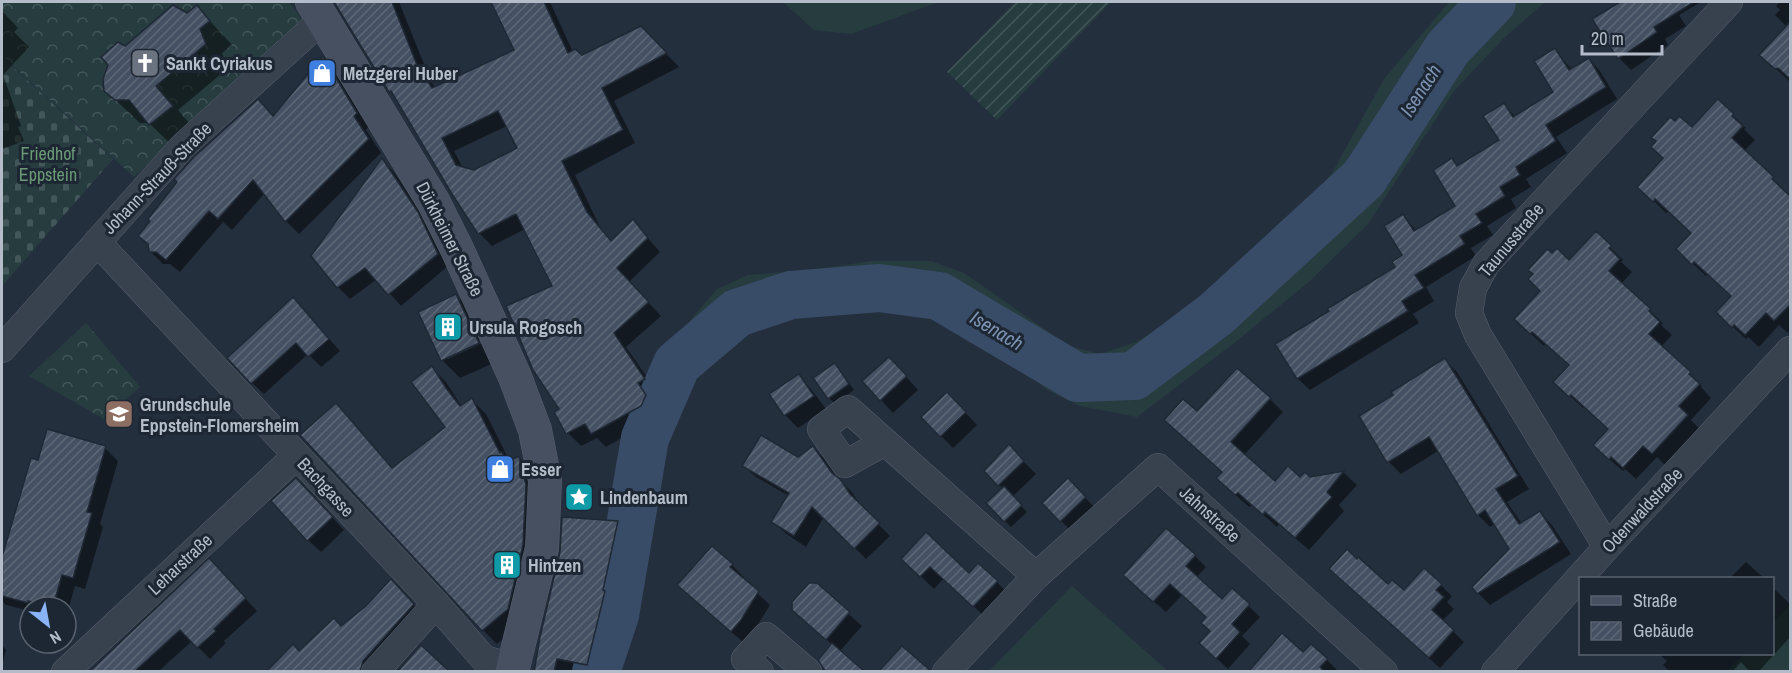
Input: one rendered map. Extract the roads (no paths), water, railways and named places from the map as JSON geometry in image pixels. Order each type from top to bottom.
[{"type":"main road","name":"Dürkheimer Straße","points":[[318,10],[434,203],[515,377],[535,430],[545,481],[542,548],[512,669]]},
{"type":"street","name":"Taunusstraße","points":[[1607,547],[1478,335],[1469,313],[1473,288],[1486,264],[1730,2]]},
{"type":"street","name":"Johann-Strauß-Straße","points":[[2,349],[183,146],[318,10]]},
{"type":"street","name":"Bachgasse","points":[[97,242],[436,604],[484,659],[512,669]]},
{"type":"street","name":"Odenwaldstraße","points":[[1580,577],[1791,350]]},
{"type":"street","points":[[885,442],[1036,576]]},
{"type":"street","name":"Leharstraße","points":[[65,672],[296,456]]},
{"type":"street","name":"Jahnstraße","points":[[946,672],[1036,576],[1158,467],[1384,672]]},
{"type":"street","name":"Odenwaldstraße","points":[[1495,672],[1579,578]]},
{"type":"street","points":[[375,672],[436,604]]},
{"type":"street","points":[[760,672],[746,659],[766,636],[808,672]]},
{"type":"waterway","name":"Isenach","points":[[596,672],[615,615],[645,438],[677,364],[737,313],[791,295],[879,288],[939,296],[1078,378],[1134,376],[1216,314],[1364,178],[1448,48],[1492,2]]},
{"type":"place","name":"Sankt Cyriakus","points":[[145,63]]},
{"type":"place","name":"Metzgerei Huber","points":[[322,73]]},
{"type":"place","name":"Ursula Rogosch","points":[[448,327]]},
{"type":"place","name":"Grundschule Eppstein-Flomersheim","points":[[119,414]]},
{"type":"place","name":"Esser","points":[[500,469]]},
{"type":"place","name":"Lindenbaum","points":[[579,497]]},
{"type":"place","name":"Hintzen","points":[[507,565]]},
{"type":"park label","name":"Friedhof Eppstein","points":[[48,163]]}]
